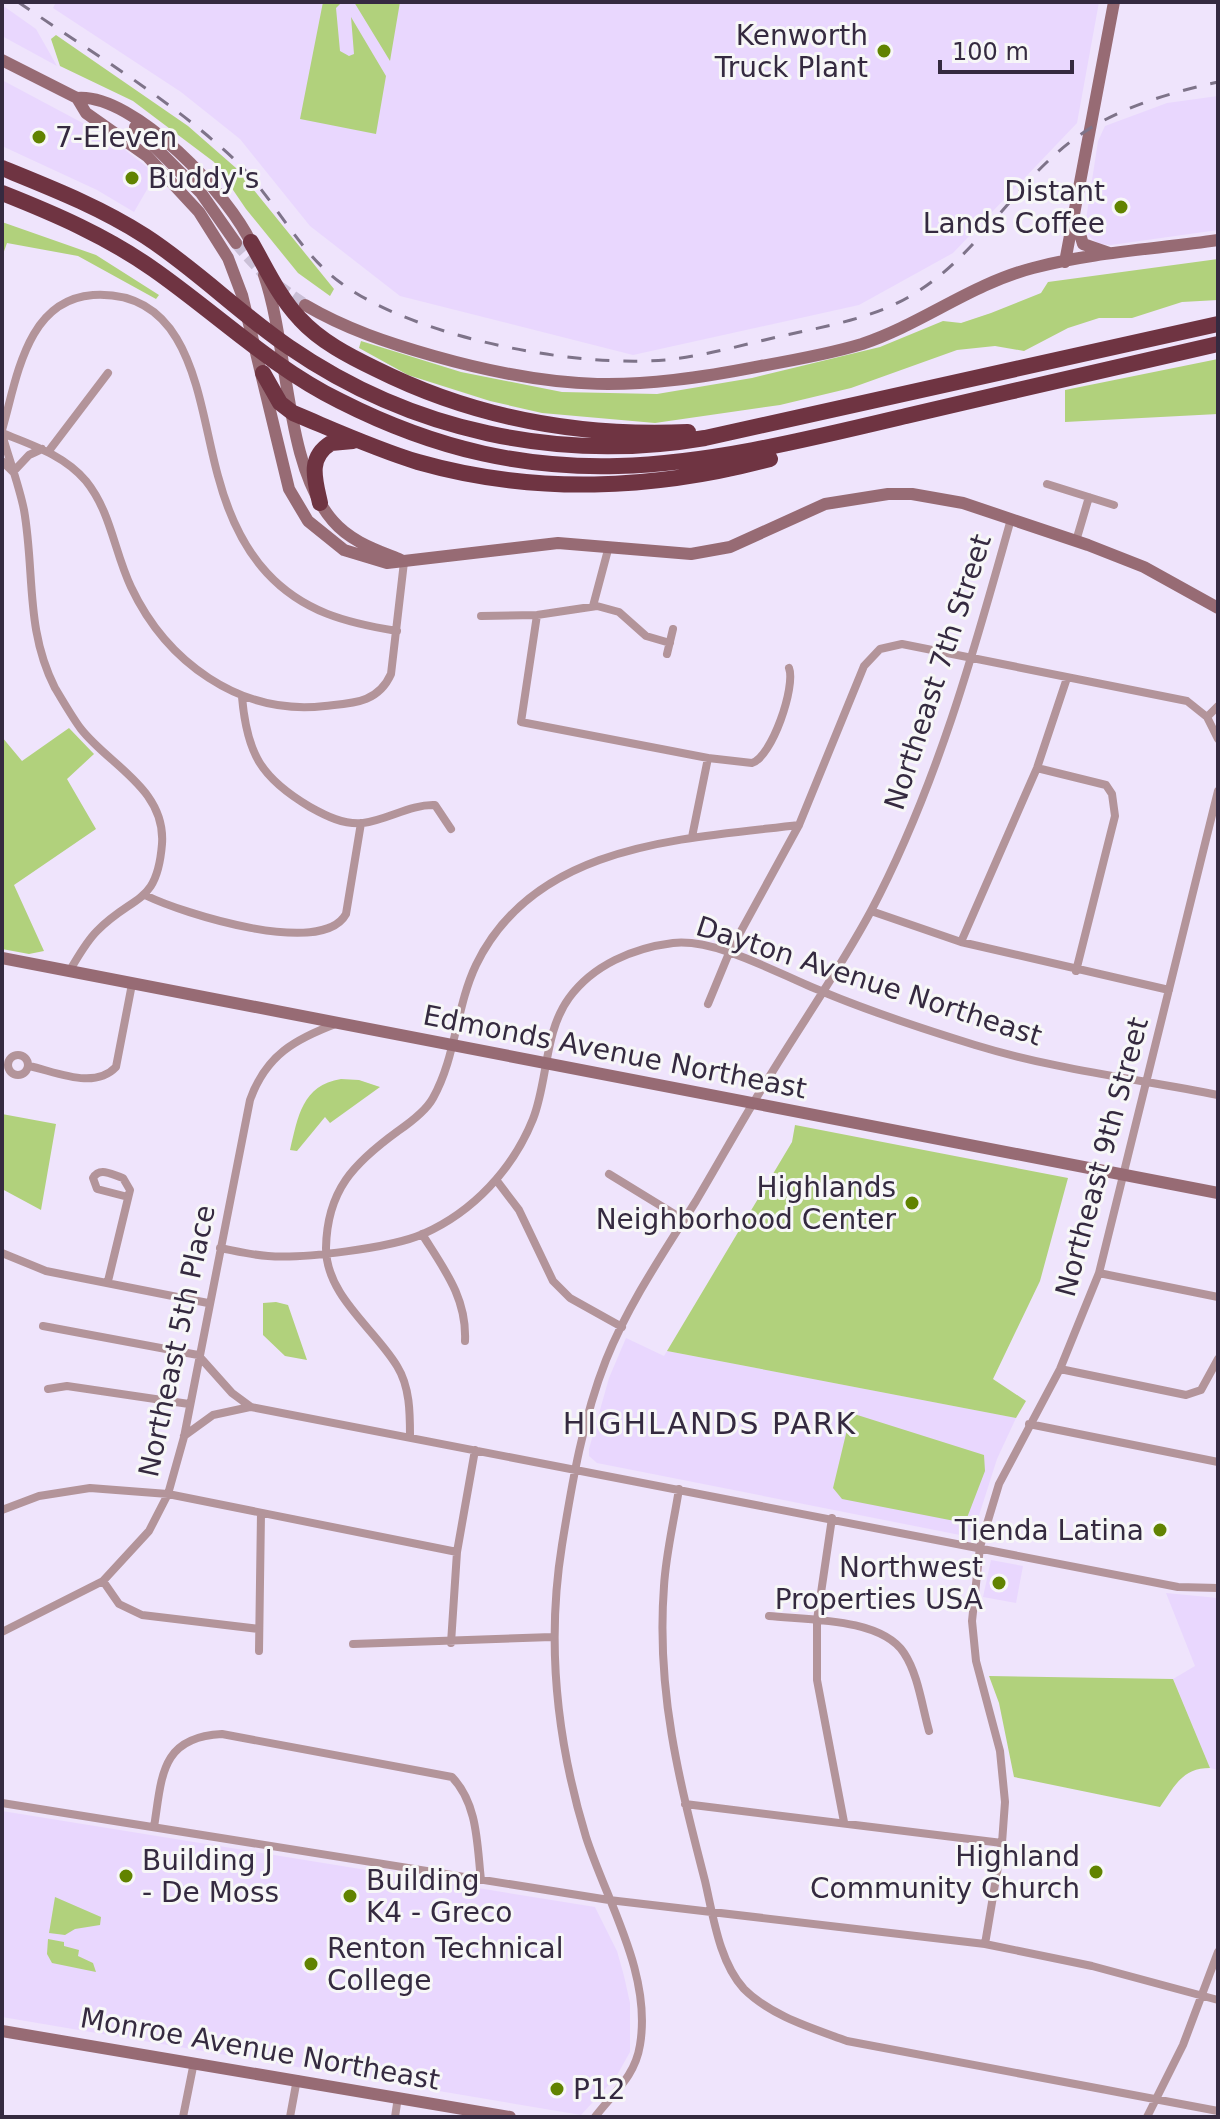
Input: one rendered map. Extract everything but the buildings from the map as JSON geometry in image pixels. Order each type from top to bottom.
[{"type":"highway","points":[[2,168],[107,214],[146,236],[308,360],[364,391],[468,430],[535,442],[642,446],[705,438],[1218,324]]},
{"type":"highway","points":[[2,193],[73,222],[121,248],[315,389],[382,421],[446,444],[514,459],[598,468],[658,466],[725,457],[1218,344]]},
{"type":"highway","points":[[244,243],[287,302],[317,335],[383,373],[449,401],[517,420],[582,430],[671,433],[781,422]]},
{"type":"highway","points":[[263,373],[280,403],[293,413],[365,442],[416,461],[475,475],[539,483],[613,485],[686,477],[736,467],[975,400]]},
{"type":"highway","points":[[320,503],[314,474],[320,452],[338,440],[365,442]]},
{"type":"street","points":[[1065,262],[1114,2]]},
{"type":"street","points":[[2,60],[77,98],[86,113],[147,156],[182,191],[224,250],[242,295],[263,373],[283,474],[308,521],[332,543],[361,557],[376,562],[404,562],[558,543],[664,554],[730,547],[825,504],[888,494],[940,497],[1076,541],[1144,567],[1218,608]]},
{"type":"street","points":[[77,98],[94,96],[146,126],[179,152],[211,184],[268,286],[309,480],[320,503],[351,537],[404,562]]},
{"type":"street","points":[[94,96],[158,149],[244,243]]},
{"type":"street","points":[[86,113],[158,149]]},
{"type":"street","points":[[1076,208],[1079,237],[1083,244],[1117,255]]},
{"type":"street","points":[[305,305],[369,337],[483,370],[543,382],[618,386],[707,377],[862,344],[919,321],[974,288],[1035,267],[1218,240]]},
{"type":"street","points":[[242,295],[251,302],[259,302],[265,297],[268,286]]},
{"type":"street","points":[[70,970],[95,932],[147,896],[158,869],[163,840],[158,816],[135,778],[82,730],[56,689],[41,655],[32,620],[23,508],[2,432],[32,336],[47,314],[63,303],[88,295],[105,294],[138,302],[155,312],[178,337],[194,376],[230,515],[266,572],[298,599],[330,617],[397,631]]},
{"type":"street","points":[[13,472],[29,455],[45,450],[108,373]]},
{"type":"street","points":[[2,432],[45,450],[74,469],[100,502],[129,584],[151,625],[178,656],[242,697],[314,708],[364,702],[387,683],[397,631],[404,562]]},
{"type":"street","points":[[2,461],[13,472]]},
{"type":"street","points":[[1047,484],[1114,505]]},
{"type":"street","points":[[1076,541],[1089,497]]},
{"type":"street","name":"Northeast 7th Street","points":[[595,2117],[633,2070],[640,2045],[639,1988],[586,1836],[568,1766],[552,1637],[562,1546],[576,1469],[596,1387],[622,1327],[751,1106],[871,911],[919,808],[971,659],[1011,519]]},
{"type":"street","points":[[593,606],[609,546]]},
{"type":"street","points":[[481,616],[537,615],[593,606],[614,610],[646,636],[670,643]]},
{"type":"street","points":[[537,615],[521,722],[708,758],[746,763],[759,761],[767,751],[792,686],[789,668]]},
{"type":"street","points":[[667,654],[673,629]]},
{"type":"street","points":[[708,1004],[729,953],[799,825],[864,666],[872,655],[890,645],[902,644],[1187,701],[1207,717],[1218,739]]},
{"type":"street","points":[[961,942],[1037,768],[1067,678]]},
{"type":"street","points":[[242,697],[248,740],[266,775],[320,813],[335,820],[361,823],[430,804],[439,809],[451,829]]},
{"type":"street","points":[[1207,717],[1218,706]]},
{"type":"street","points":[[692,837],[708,758]]},
{"type":"street","points":[[1037,768],[1106,785],[1114,804],[1115,816],[1076,971]]},
{"type":"street","name":"Northeast 9th Street","points":[[985,1944],[1002,1843],[1004,1775],[976,1661],[972,1621],[980,1547],[999,1484],[1060,1369],[1099,1273],[1216,813],[1218,791]]},
{"type":"street","points":[[147,896],[189,914],[238,926],[325,931],[341,923],[346,914],[361,823]]},
{"type":"street","points":[[410,1436],[410,1408],[398,1367],[341,1293],[326,1251],[330,1216],[343,1183],[363,1156],[415,1119],[433,1099],[463,995],[494,936],[521,908],[586,862],[633,848],[692,837],[799,825]]},
{"type":"street","points":[[871,911],[961,942],[1169,990]]},
{"type":"street","name":"Dayton Avenue Northeast","points":[[497,1181],[519,1149],[534,1117],[553,1035],[567,1000],[589,975],[622,956],[676,942],[729,953],[822,992],[977,1046],[1218,1095]]},
{"type":"street","name":"Edmonds Avenue Northeast","points":[[2,958],[451,1044],[751,1106],[1218,1193]]},
{"type":"street","points":[[29,1066],[94,1080],[109,1074],[116,1067],[132,984]]},
{"type":"street","name":"Northeast 5th Place","points":[[2,1632],[103,1581],[149,1531],[168,1494],[184,1437],[208,1303],[250,1100],[258,1078],[281,1050],[300,1037],[339,1023]]},
{"type":"street","points":[[609,1174],[684,1220]]},
{"type":"street","points":[[220,1248],[267,1256],[373,1246],[422,1234],[497,1181],[519,1210],[553,1281],[570,1298],[622,1327]]},
{"type":"street","points":[[108,1281],[128,1197]]},
{"type":"street","points":[[422,1234],[457,1290],[466,1317],[465,1341]]},
{"type":"street","points":[[2,1253],[46,1271],[208,1303]]},
{"type":"street","points":[[1099,1273],[1218,1297]]},
{"type":"street","points":[[43,1326],[198,1355],[232,1393],[251,1407]]},
{"type":"street","points":[[1060,1369],[1186,1395],[1201,1390],[1218,1359]]},
{"type":"street","points":[[48,1389],[67,1386],[189,1404]]},
{"type":"street","points":[[184,1437],[213,1415],[251,1407],[1178,1587],[1218,1588]]},
{"type":"street","points":[[1029,1424],[1218,1462]]},
{"type":"street","points":[[451,1643],[457,1552],[475,1450]]},
{"type":"street","points":[[2,1510],[39,1496],[90,1488],[168,1494],[457,1552]]},
{"type":"street","points":[[679,1489],[664,1582],[664,1692],[673,1756],[713,1913],[726,1958],[742,1986],[758,2001],[796,2022],[847,2041],[1218,2111]]},
{"type":"street","points":[[259,1651],[261,1513]]},
{"type":"street","points":[[832,1518],[817,1620],[817,1680],[844,1822]]},
{"type":"street","points":[[103,1581],[119,1604],[142,1615],[259,1629]]},
{"type":"street","points":[[769,1616],[874,1630],[897,1645],[906,1656],[929,1731]]},
{"type":"street","points":[[353,1644],[451,1643],[552,1637]]},
{"type":"street","points":[[154,1827],[164,1769],[173,1754],[184,1742],[201,1735],[222,1734],[452,1777],[465,1790],[474,1822],[481,1880]]},
{"type":"street","points":[[2,1803],[609,1900],[985,1944],[1092,1966],[1218,2000]]},
{"type":"street","points":[[685,1804],[1002,1843]]},
{"type":"street","points":[[1147,2117],[1183,2045],[1218,1952]]},
{"type":"street","name":"Monroe Avenue Northeast","points":[[2,2031],[194,2061],[510,2117]]},
{"type":"street","points":[[183,2117],[194,2061]]},
{"type":"street","points":[[290,2117],[297,2079]]},
{"type":"street","points":[[395,2117],[398,2097]]},
{"type":"shaded area","points":[[56,2],[1099,2],[1077,123],[953,253],[859,305],[633,355],[400,296],[310,226],[240,139],[181,92],[53,8]]},
{"type":"shaded area","points":[[2,5],[36,29],[57,66],[2,36]]},
{"type":"shaded area","points":[[2,80],[107,136],[156,174],[134,212],[97,190],[2,146]]},
{"type":"shaded area","points":[[1218,96],[1218,230],[1111,245],[1099,244],[1090,237],[1085,226],[1098,141],[1105,126],[1167,103]]},
{"type":"shaded area","points":[[626,1338],[664,1356],[667,1351],[1016,1418],[997,1459],[975,1528],[960,1535],[597,1463],[589,1456],[589,1449],[609,1378]]},
{"type":"shaded area","points":[[991,1560],[1023,1566],[1016,1603],[983,1597]]},
{"type":"shaded area","points":[[1166,1593],[1218,1598],[1218,1770],[1210,1768],[1173,1679],[1195,1666]]},
{"type":"shaded area","name":"Renton Technical College","points":[[2,1811],[595,1907],[617,1951],[624,1976],[630,2003],[630,2052],[616,2077],[581,2115],[2,2017]]},
{"type":"green space","points":[[323,2],[342,2],[336,8],[340,51],[349,56],[354,54],[351,17],[386,76],[376,134],[300,119]]},
{"type":"green space","points":[[354,2],[400,2],[390,61]]},
{"type":"green space","points":[[56,35],[188,126],[236,168],[334,289],[330,296],[298,273],[246,209],[214,162],[133,101],[60,66],[51,39]]},
{"type":"green space","points":[[2,222],[96,255],[159,295],[156,299],[78,256],[7,243],[2,257]]},
{"type":"green space","points":[[1218,259],[1218,300],[1182,302],[1132,318],[1099,318],[1068,328],[1024,351],[995,346],[957,350],[851,388],[780,405],[655,423],[542,413],[490,401],[408,375],[359,348],[361,341],[461,372],[562,392],[657,394],[752,378],[880,347],[943,321],[961,323],[991,313],[1041,293],[1048,282]]},
{"type":"green space","points":[[1218,359],[1218,414],[1065,422],[1065,390]]},
{"type":"green space","points":[[69,728],[94,754],[67,779],[96,829],[14,885],[44,951],[29,954],[2,949],[2,737],[22,761]]},
{"type":"green space","points":[[359,1080],[380,1087],[330,1123],[325,1117],[297,1151],[290,1150],[299,1115],[310,1095],[328,1082]]},
{"type":"green space","points":[[2,1114],[56,1124],[41,1210],[2,1189]]},
{"type":"green space","points":[[795,1125],[1068,1178],[1040,1281],[993,1379],[1026,1401],[1016,1418],[667,1351],[792,1142]]},
{"type":"green space","points":[[263,1303],[288,1305],[307,1360],[285,1356],[263,1335]]},
{"type":"green space","points":[[851,1413],[984,1455],[985,1471],[965,1523],[842,1499],[833,1488]]},
{"type":"green space","points":[[989,1676],[1173,1679],[1210,1768],[1186,1775],[1160,1807],[1014,1777],[999,1703]]},
{"type":"green space","points":[[55,1897],[101,1917],[100,1925],[75,1929],[65,1935],[49,1933]]},
{"type":"green space","points":[[48,1939],[64,1942],[64,1946],[79,1950],[78,1956],[93,1963],[96,1972],[52,1963],[47,1954]]},
{"type":"tunnel","points":[[236,243],[264,274]]},
{"type":"tunnel","points":[[278,286],[305,305]]},
{"type":"railway","points":[[18,2],[130,77],[210,138],[249,175],[325,270],[373,303],[411,320],[501,346],[594,360],[689,357],[838,324],[898,303],[953,264],[1039,170],[1075,138],[1133,107],[1218,82]]},
{"type":"place","name":"Kenworth Truck Plant","points":[[884,51]]},
{"type":"place","name":"7-Eleven","points":[[39,137]]},
{"type":"place","name":"Buddy's","points":[[132,178]]},
{"type":"place","name":"Distant Lands Coffee","points":[[1121,207]]},
{"type":"place","name":"Highlands Neighborhood Center","points":[[912,1203]]},
{"type":"place","name":"Tienda Latina","points":[[1160,1530]]},
{"type":"place","name":"Northwest Properties USA","points":[[999,1583]]},
{"type":"place","name":"Highland Community Church","points":[[1096,1872]]},
{"type":"place","name":"Building J - De Moss","points":[[126,1876]]},
{"type":"place","name":"Building K4 - Greco","points":[[350,1896]]},
{"type":"place","name":"Renton Technical College","points":[[311,1964]]},
{"type":"place","name":"P12","points":[[557,2089]]},
{"type":"district","name":"HIGHLANDS PARK","points":[[710,1423]]}]
